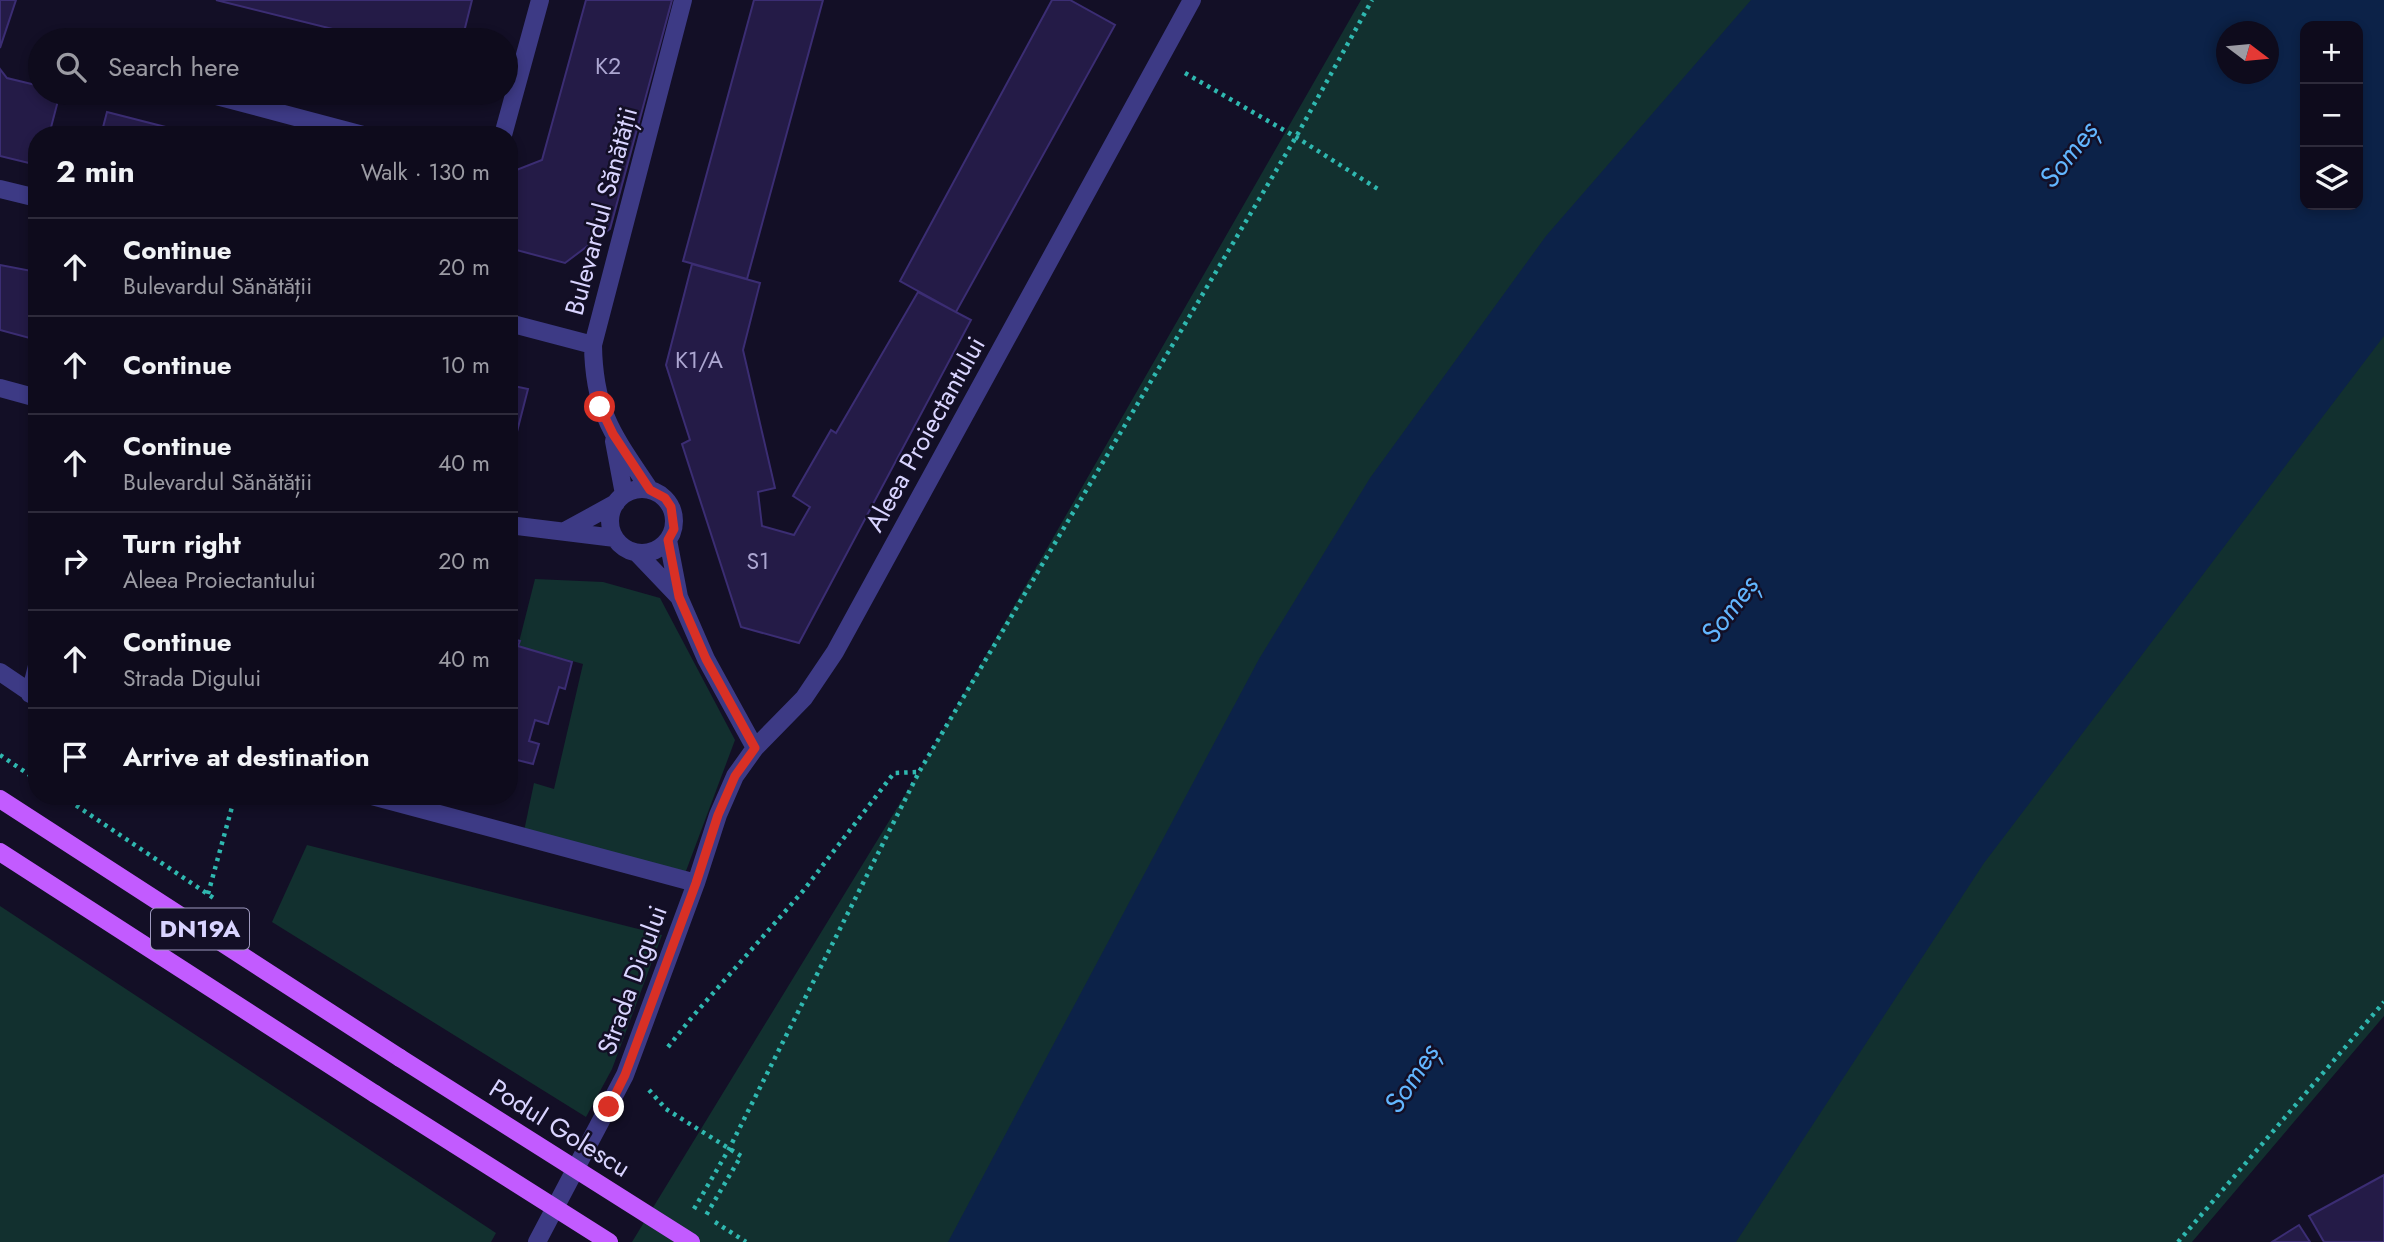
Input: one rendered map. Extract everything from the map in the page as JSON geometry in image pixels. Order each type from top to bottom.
[{"type":"main road","name":"Podul Golescu","points":[[0,799],[400,1058],[691,1242]]},
{"type":"main road","name":"DN19A","points":[[0,852],[609,1242]]},
{"type":"street","points":[[518,80],[540,0]]},
{"type":"street","name":"Bulevardul Sănătății","points":[[650,490],[613,434],[600,407],[594,375],[593,345],[683,0]]},
{"type":"street","name":"Aleea Proiectantului","points":[[696,883],[718,815],[735,776],[755,748],[804,698],[835,652],[1192,0]]},
{"type":"street","points":[[250,105],[329,126]]},
{"type":"street","points":[[505,126],[511,105]]},
{"type":"street","points":[[0,189],[28,196]]},
{"type":"street","points":[[518,325],[593,345]]},
{"type":"street","points":[[0,388],[28,396]]},
{"type":"street","name":"Bulevardul Sănătății","points":[[613,434],[620,499]]},
{"type":"street","points":[[565,531],[639,489],[650,490],[665,498],[671,507],[674,529],[668,540],[659,548],[638,554]]},
{"type":"street","points":[[620,499],[610,516],[615,538],[628,550],[638,554],[679,597]]},
{"type":"street","points":[[518,526],[615,538]]},
{"type":"street","points":[[668,540],[679,597],[706,659],[755,748]]},
{"type":"street","points":[[0,672],[28,692]]},
{"type":"street","points":[[406,805],[696,883]]},
{"type":"street","name":"Strada Digului","points":[[537,1242],[625,1075],[696,883]]},
{"type":"path","points":[[694,1209],[729,1149],[919,772],[1296,137],[1372,0]]},
{"type":"path","points":[[1160,59],[1296,137],[1381,191]]},
{"type":"path","points":[[0,755],[28,773]]},
{"type":"path","points":[[663,1053],[803,891],[894,773],[919,772]]},
{"type":"path","points":[[208,894],[233,805]]},
{"type":"path","points":[[2178,1242],[2384,1002]]},
{"type":"path","points":[[641,1082],[666,1109],[741,1156],[703,1221]]},
{"type":"green space","points":[[1361,0],[2384,0],[2384,1016],[2192,1242],[632,1242],[919,772]]},
{"type":"green space","points":[[535,579],[603,582],[660,598],[735,740],[683,879],[523,836],[534,783],[554,789],[583,664],[518,646]]},
{"type":"green space","points":[[307,845],[662,935],[612,1069],[586,1117],[272,922]]},
{"type":"green space","points":[[0,906],[496,1233],[491,1242],[0,1242]]},
{"type":"water","name":"Someș","points":[[1751,0],[2384,0],[2384,336],[1984,863],[1736,1242],[948,1242],[1259,659],[1370,478],[1546,236]]},
{"type":"building","points":[[0,0],[16,0],[0,48]]},
{"type":"building","points":[[216,0],[472,0],[465,28],[329,28]]},
{"type":"building","points":[[586,0],[672,0],[610,229],[565,263],[518,250],[518,169],[542,160]]},
{"type":"building","points":[[754,0],[823,0],[747,279],[683,261]]},
{"type":"building","points":[[1052,0],[1070,0],[1115,25],[956,312],[900,281]]},
{"type":"building","points":[[0,69],[7,78],[28,83],[28,105],[57,105],[51,126],[28,126],[28,163],[0,156]]},
{"type":"building","points":[[107,112],[162,126],[103,126]]},
{"type":"building","points":[[692,264],[760,283],[743,350],[775,488],[758,492],[762,526],[794,535],[810,507],[793,496],[831,430],[836,433],[918,292],[971,320],[799,643],[741,627],[682,444],[690,440],[666,365]]},
{"type":"building","points":[[0,265],[28,270],[28,338],[0,330]]},
{"type":"building","points":[[518,387],[528,389],[518,428]]},
{"type":"building","points":[[518,646],[572,662],[565,689],[559,687],[548,724],[535,720],[529,741],[539,744],[533,764],[518,760]]},
{"type":"building","points":[[2384,1175],[2384,1242],[2324,1242],[2309,1216]]},
{"type":"building","points":[[2299,1225],[2310,1242],[2272,1242]]},
{"type":"route","points":[[600,407],[613,434],[650,490],[665,498],[671,507],[674,529],[668,540],[679,597],[706,659],[755,748],[735,776],[718,815],[696,883],[625,1075],[609,1107]]}]
